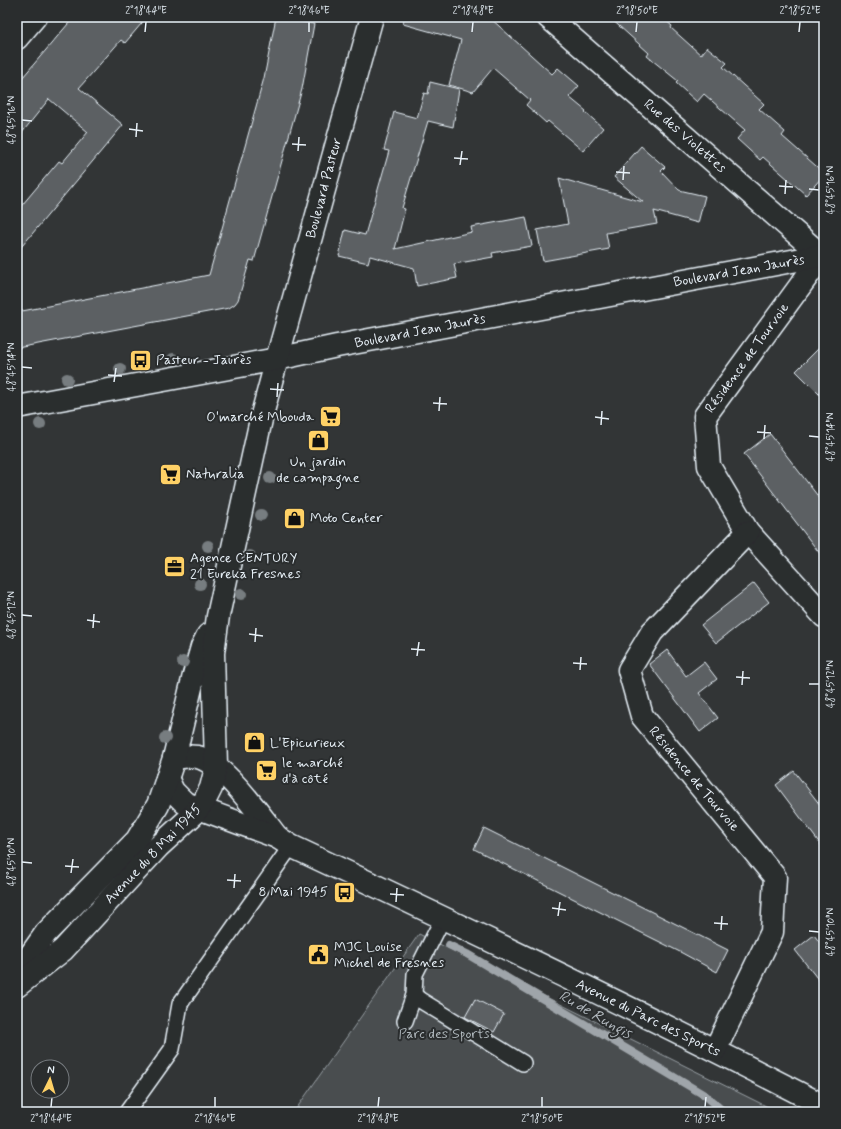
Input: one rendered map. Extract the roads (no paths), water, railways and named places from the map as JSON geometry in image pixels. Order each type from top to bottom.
[{"type":"street","points":[[17,38],[35,17]]},
{"type":"street","name":"Boulevard Pasteur","points":[[277,359],[372,17]]},
{"type":"street","name":"Rue des Violettes","points":[[548,17],[823,259]]},
{"type":"street","name":"Boulevard Jean Jaurès","points":[[17,407],[277,359],[337,346],[823,259]]},
{"type":"street","name":"Résidence de Tourvoie","points":[[823,259],[705,416],[709,466],[748,532],[824,616]]},
{"type":"street","name":"Avenue du 8 Mai 1945","points":[[17,986],[63,950],[158,847],[199,809],[211,788],[216,766],[213,653],[218,616],[262,415],[277,359]]},
{"type":"street","name":"Résidence de Tourvoie","points":[[715,1050],[772,932],[775,876],[642,716],[629,670],[652,632],[748,532]]},
{"type":"street","name":"Avenue du 8 Mai 1945","points":[[17,974],[46,933],[137,840],[158,805],[170,768],[202,647],[218,616]]},
{"type":"street","name":"Avenue du Parc des Sports","points":[[284,842],[216,766],[200,757],[191,756],[170,768],[173,791],[185,803],[284,842],[715,1050],[824,1106]]},
{"type":"lane","points":[[127,1112],[172,1049],[180,1004],[284,842]]},
{"type":"lane","points":[[405,1021],[414,994],[415,974],[443,918]]},
{"type":"lane","points":[[414,994],[420,1000],[523,1063]]},
{"type":"waterway","name":"Ru de Rungis","points":[[449,945],[467,954],[706,1096],[724,1112]]},
{"type":"place","name":"Pasteur - Jaurès","points":[[141,360]]},
{"type":"place","name":"O'marché Mbouda","points":[[330,417]]},
{"type":"place","name":"Un jardin de campagne","points":[[318,440]]},
{"type":"place","name":"Naturalia","points":[[171,474]]},
{"type":"place","name":"Moto Center","points":[[294,518]]},
{"type":"place","name":"Agence CENTURY 21 Eureka Fresnes","points":[[174,566]]},
{"type":"place","name":"L'Epicurieux","points":[[254,743]]},
{"type":"place","name":"le marché d'à côté","points":[[267,771]]},
{"type":"place","name":"8 Mai 1945","points":[[344,892]]},
{"type":"place","name":"MJC Louise Michel de Fresnes","points":[[319,955]]},
{"type":"park label","name":"Parc des Sports","points":[[444,1034]]}]
